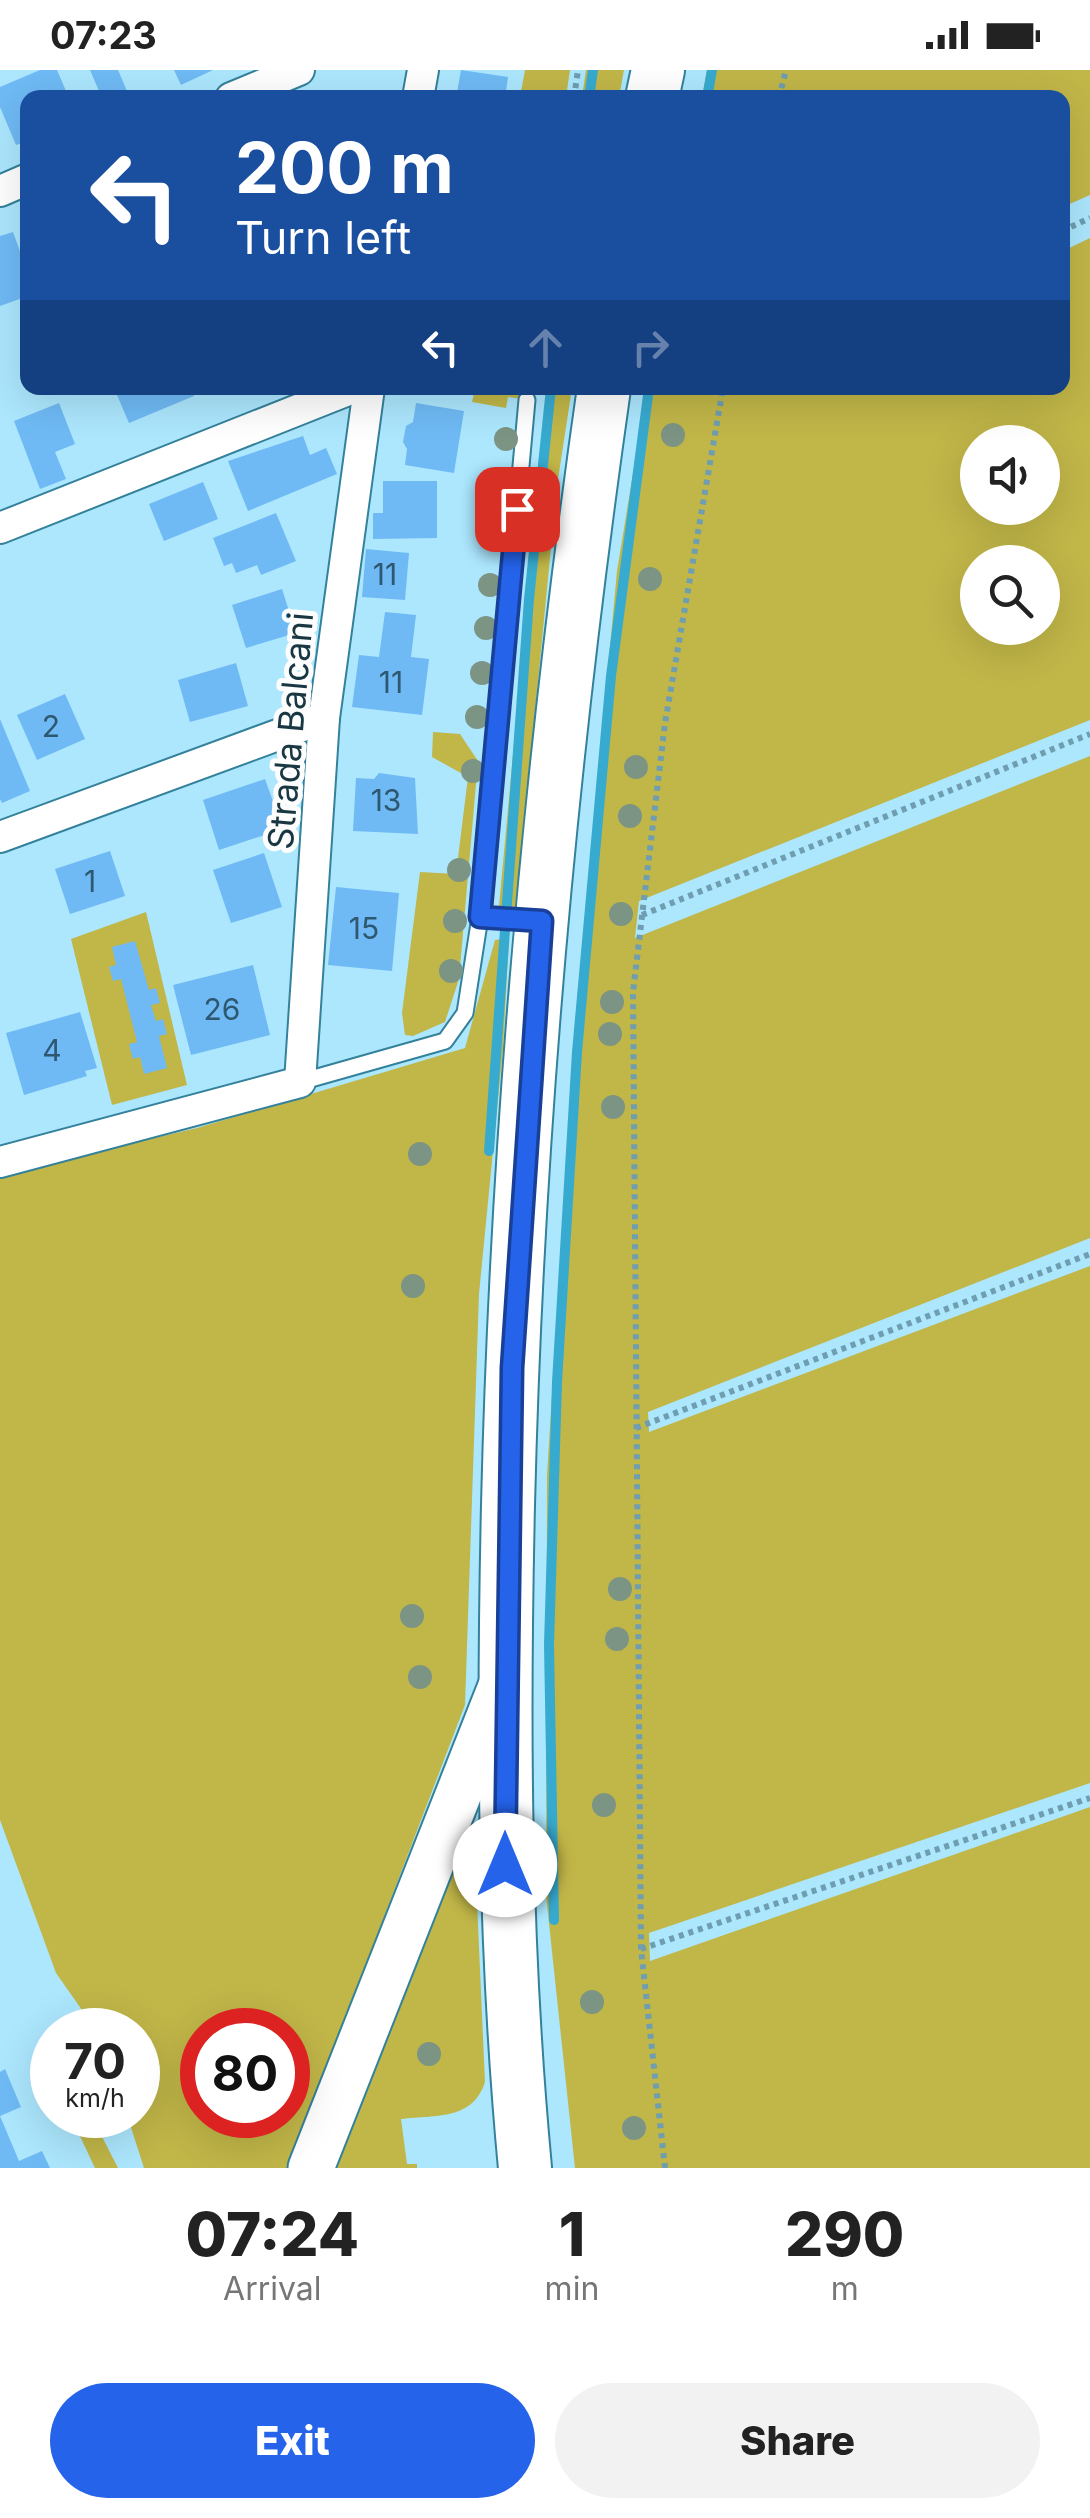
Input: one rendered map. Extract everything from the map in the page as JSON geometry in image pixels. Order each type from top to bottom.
[{"type":"highway","points":[[525,2168],[506,1885],[504,1678],[512,1368],[509,919],[571,635],[603,395]]},
{"type":"main road","points":[[310,2168],[504,1678]]},
{"type":"street","points":[[250,90],[299,70]]},
{"type":"street","points":[[0,528],[335,395]]},
{"type":"street","name":"Strada Balcani","points":[[300,1082],[324,718],[368,395]]},
{"type":"street","points":[[0,838],[324,718]]},
{"type":"street","points":[[0,1162],[300,1082]]},
{"type":"lane","points":[[300,1082],[445,1041],[465,1013],[509,919],[527,400]]},
{"type":"path","points":[[665,2168],[641,1949],[633,992],[665,722],[722,395]]},
{"type":"path","points":[[642,915],[1090,734]]},
{"type":"path","points":[[636,1428],[1090,1254]]},
{"type":"path","points":[[641,1949],[1090,1798]]},
{"type":"shaded area","points":[[525,70],[570,70],[567,90],[521,90]]},
{"type":"shaded area","points":[[586,70],[624,70],[620,90],[583,90]]},
{"type":"shaded area","points":[[707,70],[1090,70],[1090,195],[1070,204],[1070,90],[703,90]]},
{"type":"shaded area","points":[[1090,238],[1090,720],[639,901],[635,938],[1090,756],[1090,1238],[648,1412],[649,1432],[1090,1266],[1090,1783],[649,1933],[650,1961],[1090,1807],[1090,2168],[575,2168],[546,1895],[547,1475],[575,1024],[617,571],[646,395],[1070,395],[1070,248]]},
{"type":"shaded area","points":[[474,395],[523,395],[522,399],[508,397],[506,408],[472,402]]},
{"type":"shaded area","points":[[546,395],[571,395],[557,486],[516,907],[499,906]]},
{"type":"shaded area","points":[[433,732],[460,734],[478,761],[459,979],[445,1022],[413,1036],[405,1035],[402,1013],[420,872],[456,874],[468,777],[432,757]]},
{"type":"shaded area","points":[[146,912],[187,1085],[112,1105],[71,939]]},
{"type":"shaded area","points":[[509,938],[503,1049],[479,1294],[465,1705],[310,2110],[310,2008],[180,2008],[180,2138],[299,2138],[288,2168],[144,2168],[134,2138],[160,2138],[160,2008],[81,2008],[56,1973],[0,1820],[0,1174],[197,1128],[465,1048],[495,940]]},
{"type":"shaded area","points":[[472,1789],[485,2082],[472,2103],[463,2109],[440,2116],[401,2119],[407,2164],[417,2164],[417,2168],[323,2168]]},
{"type":"shaded area","points":[[81,2138],[103,2138],[118,2168],[95,2168]]},
{"type":"building","points":[[40,70],[57,70],[66,90],[20,90],[20,144],[16,145],[0,107],[0,87]]},
{"type":"building","points":[[90,70],[118,70],[127,90],[99,90]]},
{"type":"building","points":[[174,70],[213,70],[181,85]]},
{"type":"building","points":[[461,70],[508,77],[506,90],[457,90]]},
{"type":"building","points":[[13,232],[20,251],[20,299],[0,306],[0,236]]},
{"type":"building","points":[[117,395],[194,395],[194,396],[129,423]]},
{"type":"building","points":[[59,403],[75,444],[55,452],[66,479],[40,489],[14,421]]},
{"type":"building","points":[[416,403],[464,411],[454,473],[405,465],[407,449],[403,442],[406,426],[413,422]]},
{"type":"building","points":[[303,436],[310,455],[326,448],[337,474],[248,511],[228,461]]},
{"type":"building","points":[[383,481],[437,481],[437,538],[373,539],[373,513],[383,513]]},
{"type":"building","points":[[203,482],[218,519],[164,541],[149,504]]},
{"type":"building","points":[[276,513],[296,561],[261,575],[257,565],[236,573],[232,563],[224,566],[213,538]]},
{"type":"building","points":[[366,549],[409,553],[405,600],[362,597]]},
{"type":"building","points":[[282,589],[296,633],[246,648],[232,605]]},
{"type":"building","points":[[385,612],[416,615],[411,657],[429,659],[422,715],[352,707],[359,655],[379,657]]},
{"type":"building","points":[[236,663],[248,706],[190,722],[178,680]]},
{"type":"building","points":[[65,694],[85,739],[37,760],[17,715]]},
{"type":"building","points":[[0,719],[30,791],[2,803],[0,799]]},
{"type":"building","points":[[379,773],[415,778],[418,834],[353,831],[356,778],[374,779]]},
{"type":"building","points":[[265,779],[283,829],[219,850],[203,800]]},
{"type":"building","points":[[110,851],[125,896],[70,914],[55,869]]},
{"type":"building","points":[[264,853],[282,907],[231,923],[213,870]]},
{"type":"building","points":[[336,887],[399,893],[392,971],[328,965]]},
{"type":"building","points":[[135,941],[149,990],[156,988],[160,1003],[151,1005],[156,1021],[163,1019],[167,1034],[159,1036],[167,1068],[144,1074],[140,1057],[133,1059],[129,1044],[137,1042],[121,979],[113,981],[109,967],[116,965],[112,947]]},
{"type":"building","points":[[253,965],[270,1035],[191,1055],[173,985]]},
{"type":"building","points":[[80,1012],[97,1068],[85,1071],[87,1076],[24,1095],[6,1033]]},
{"type":"building","points":[[5,2069],[21,2107],[0,2116],[0,2072]]},
{"type":"building","points":[[0,2116],[19,2161],[42,2151],[50,2168],[0,2168]]},
{"type":"waterway","points":[[590,90],[593,70]]},
{"type":"waterway","points":[[708,90],[712,70]]},
{"type":"waterway","points":[[489,1151],[529,599],[550,395]]},
{"type":"waterway","points":[[554,1920],[549,1645],[557,1382],[577,1052],[611,676],[648,395]]},
{"type":"route","points":[[505,1865],[504,1678],[512,1368],[542,921],[480,917],[517,509]]}]
